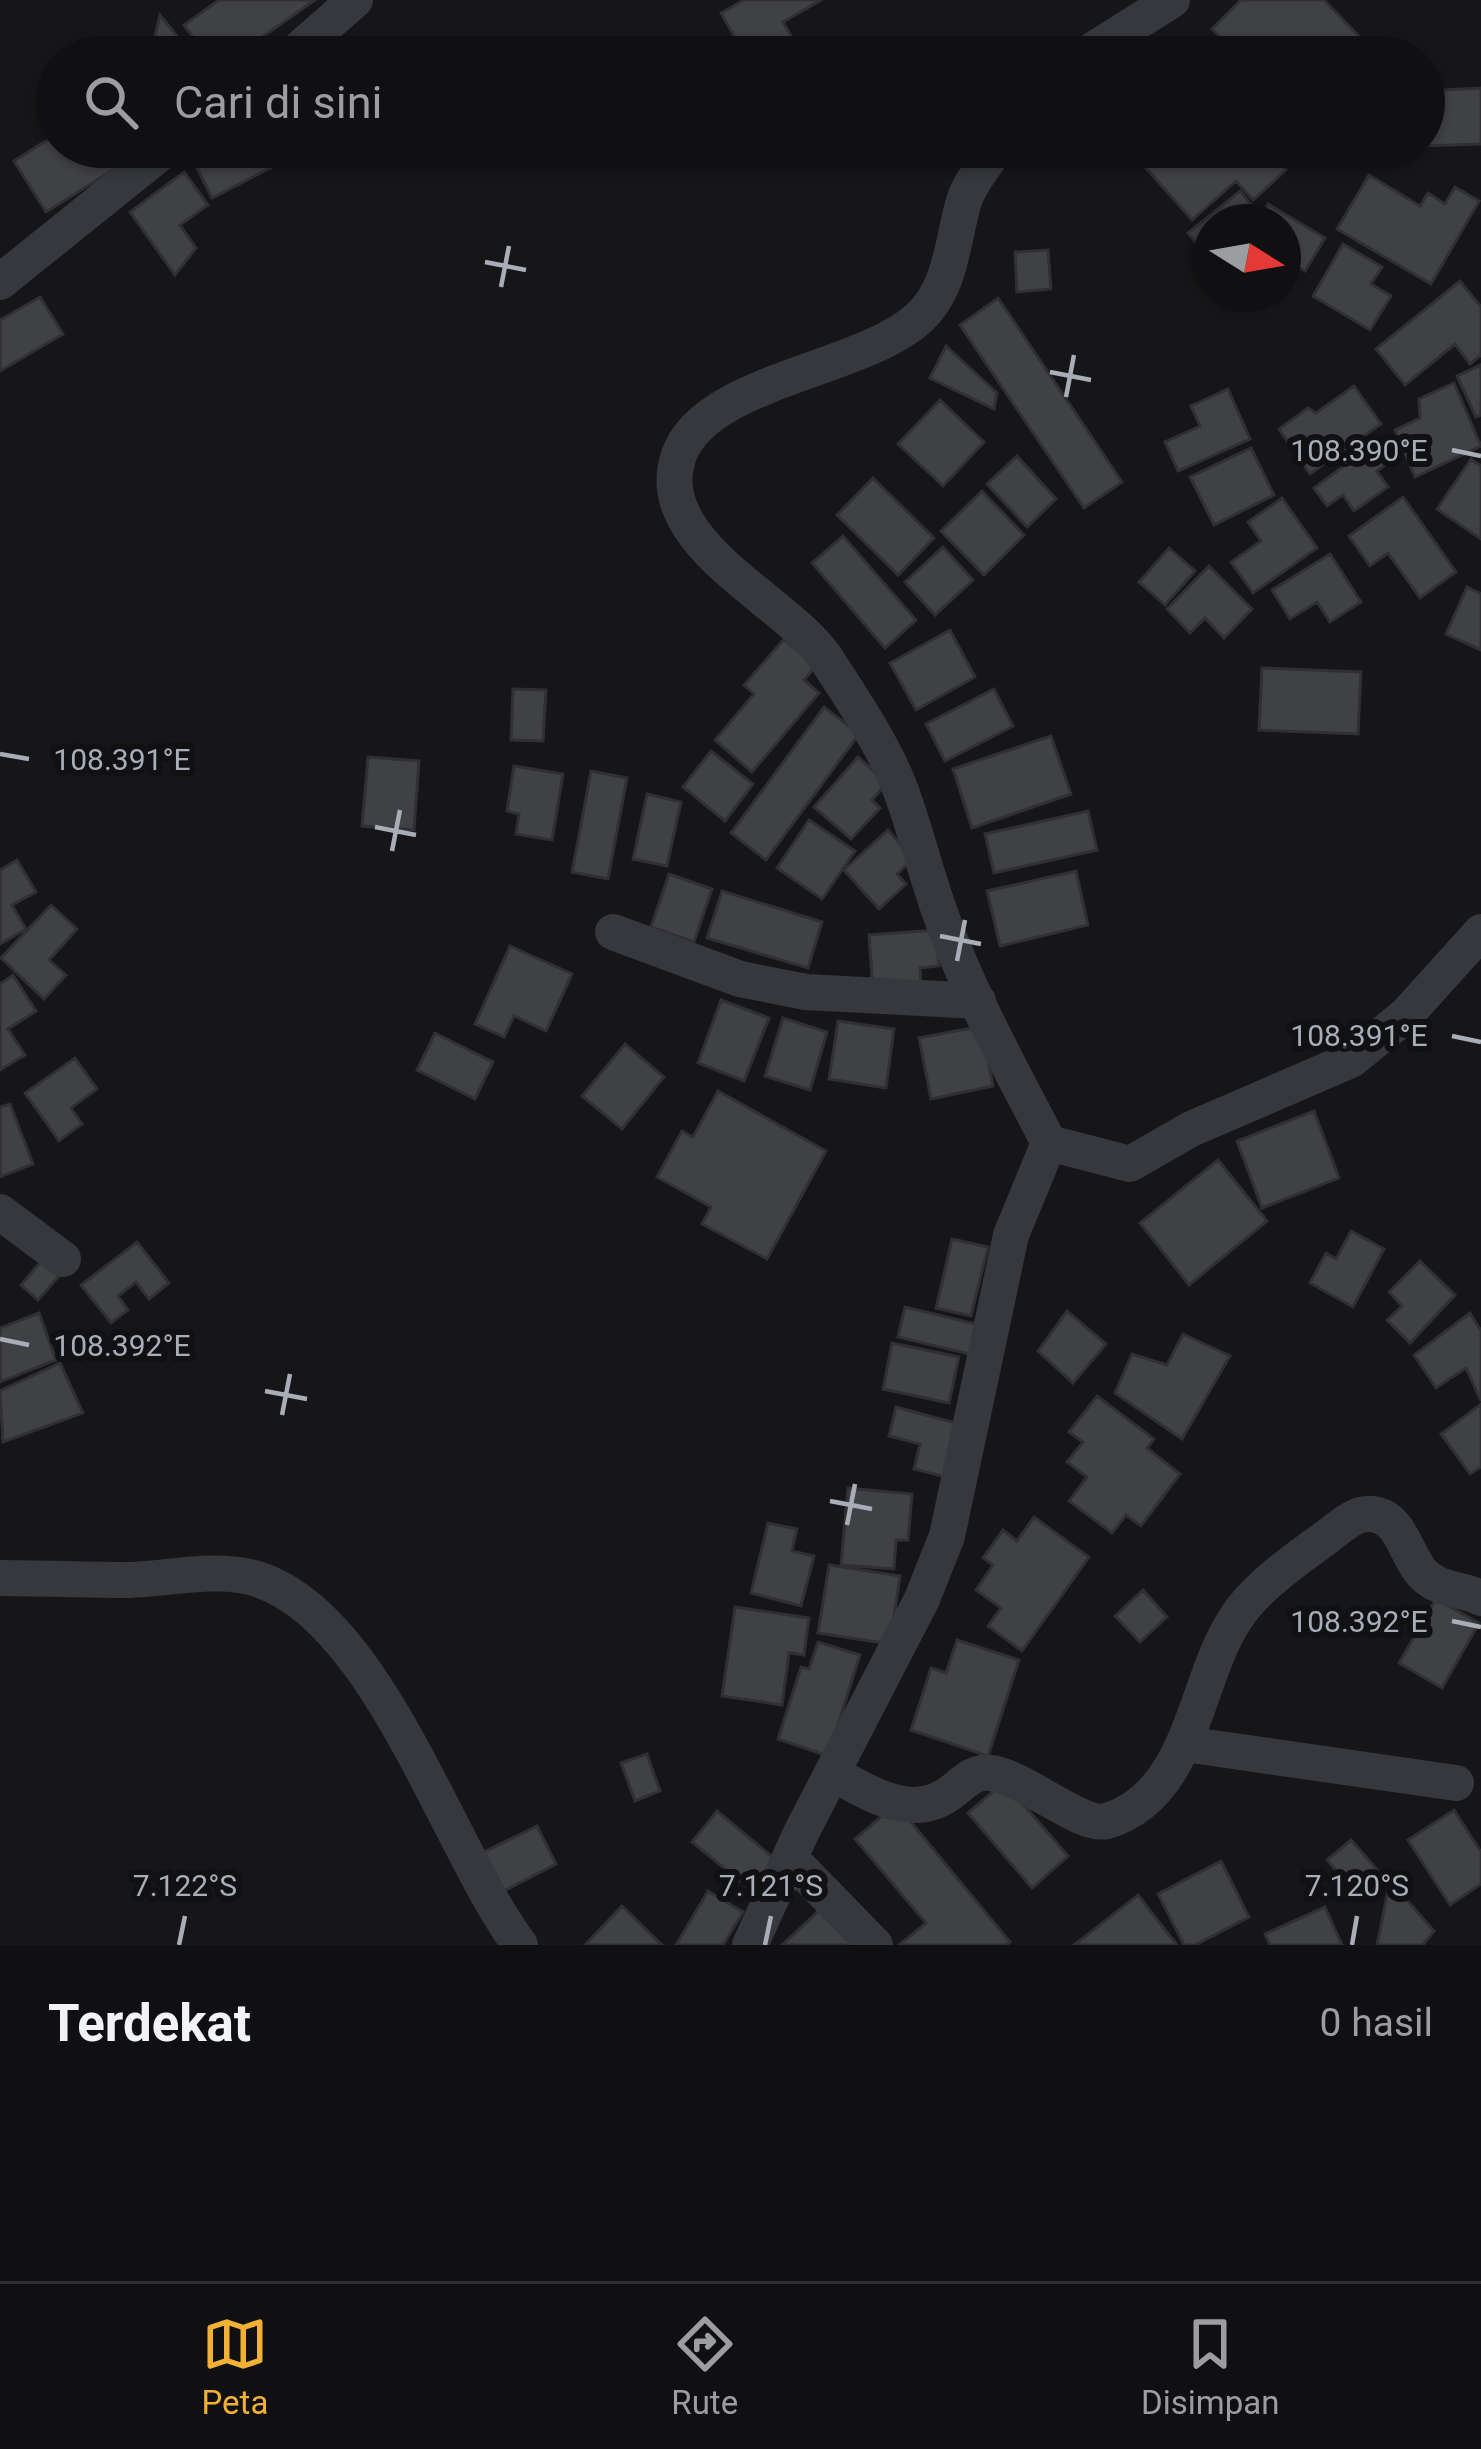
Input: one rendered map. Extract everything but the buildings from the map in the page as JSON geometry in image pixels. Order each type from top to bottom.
[{"type":"street","points":[[314,36],[355,0]]},
{"type":"street","points":[[1115,36],[1172,0]]},
{"type":"street","points":[[0,282],[141,168]]},
{"type":"street","points":[[983,168],[965,196],[940,290],[919,318],[808,374],[719,408],[693,430],[678,457],[676,492],[682,515],[721,564],[822,653],[900,786],[943,922],[1049,1143],[1130,1164],[1191,1129],[1351,1060],[1406,1015],[1481,932]]},
{"type":"street","points":[[613,932],[740,979],[806,992],[978,1001]]},
{"type":"street","points":[[750,1945],[922,1599],[947,1536],[1011,1235],[1049,1143]]},
{"type":"street","points":[[0,1213],[63,1259]]},
{"type":"street","points":[[832,1773],[882,1799],[911,1807],[945,1797],[977,1773],[987,1772],[1098,1822],[1153,1790],[1185,1744],[1208,1671],[1237,1616],[1291,1563],[1356,1516],[1373,1514],[1391,1522],[1426,1577],[1481,1598]]},
{"type":"street","points":[[0,1578],[238,1575],[286,1594],[331,1631],[380,1693],[483,1892],[520,1945]]},
{"type":"street","points":[[1185,1744],[1456,1784]]},
{"type":"street","points":[[790,1858],[875,1945]]}]
